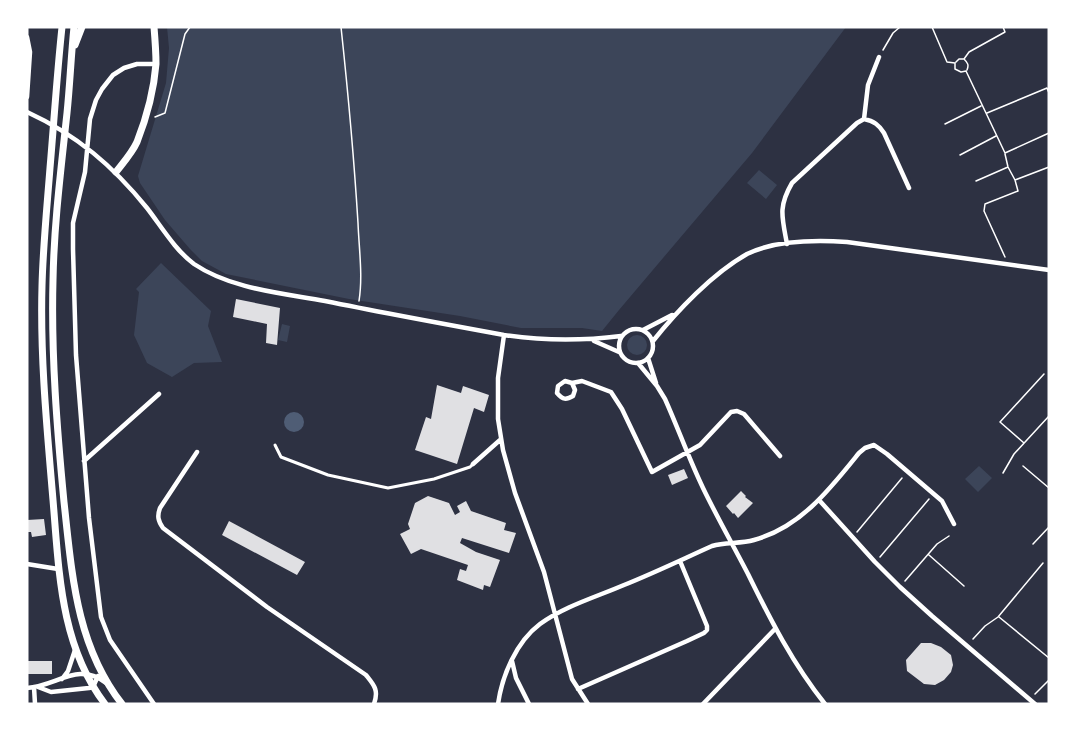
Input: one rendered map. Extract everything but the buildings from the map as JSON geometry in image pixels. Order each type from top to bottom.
[{"type":"main road","points":[[62,27],[44,231],[43,369],[58,569],[65,615],[75,650],[85,673],[105,704]]},
{"type":"main road","points":[[74,27],[55,229],[53,369],[61,472],[77,602],[99,673],[122,704]]},
{"type":"main road","points":[[71,56],[82,27]]},
{"type":"main road","points":[[116,172],[136,142],[144,122],[156,64],[154,27]]},
{"type":"street","points":[[27,37],[30,52],[27,97]]},
{"type":"street","points":[[864,119],[868,85],[879,57]]},
{"type":"street","points":[[154,704],[110,640],[102,617],[84,461],[76,355],[73,249],[74,223],[85,172],[90,119],[96,100],[113,75],[124,68],[137,64],[156,64]]},
{"type":"street","points":[[27,112],[81,142],[116,172],[192,263],[217,277],[238,285],[535,339],[591,340],[621,336],[635,328],[643,330],[653,341],[648,358],[638,363]]},
{"type":"street","points":[[787,244],[781,216],[786,192],[792,183],[864,119],[879,125],[909,188]]},
{"type":"street","points":[[653,341],[674,314],[717,275],[748,254],[787,244],[847,242],[1049,270]]},
{"type":"street","points":[[643,330],[674,314]]},
{"type":"street","points":[[504,335],[498,378],[500,440],[515,493],[544,572],[573,679],[588,704]]},
{"type":"street","points":[[621,336],[618,346],[620,352],[627,360],[638,363],[657,386]]},
{"type":"street","points":[[591,340],[620,352]]},
{"type":"street","points":[[648,358],[657,386],[722,526],[775,629],[801,672],[825,704]]},
{"type":"street","points":[[572,383],[575,390],[573,396],[562,399],[557,393],[558,386],[565,381],[572,383],[582,381],[611,392],[622,409],[652,472],[700,445],[731,412],[737,411],[744,414],[780,456]]},
{"type":"street","points":[[84,461],[159,394]]},
{"type":"street","points":[[275,445],[280,457],[301,465],[328,475],[388,488],[434,479],[470,467],[500,440]]},
{"type":"street","points":[[498,704],[500,689],[512,661],[524,641],[539,625],[586,600],[712,546],[753,540],[785,528],[819,500],[859,453],[874,445],[942,501],[954,524]]},
{"type":"street","points":[[196,452],[160,508],[158,516],[163,528],[267,607],[366,675],[375,686],[374,704]]},
{"type":"street","points":[[819,500],[875,562],[932,616],[1035,704]]},
{"type":"street","points":[[578,689],[707,630],[680,561]]},
{"type":"street","points":[[27,564],[58,569]]},
{"type":"street","points":[[703,704],[775,629]]},
{"type":"street","points":[[62,679],[68,671],[75,650]]},
{"type":"street","points":[[512,661],[516,678],[529,704]]},
{"type":"street","points":[[27,688],[85,673],[99,673],[93,687],[51,692],[36,687]]},
{"type":"street","points":[[35,704],[36,687]]},
{"type":"path","points":[[144,122],[165,113],[185,34],[190,27]]},
{"type":"path","points":[[341,27],[356,196],[361,292],[358,308]]},
{"type":"path","points":[[879,57],[890,38],[900,27]]},
{"type":"path","points":[[932,27],[947,62],[955,63],[959,59],[964,59],[969,52],[1005,32],[1003,27]]},
{"type":"path","points":[[964,59],[968,63],[966,71],[1005,153],[1018,191],[986,204],[984,211],[1008,263]]},
{"type":"path","points":[[955,63],[956,69],[961,72],[966,71]]},
{"type":"path","points":[[986,114],[1047,88],[1049,93]]},
{"type":"path","points":[[945,124],[982,105]]},
{"type":"path","points":[[1005,153],[1049,133]]},
{"type":"path","points":[[960,155],[997,136]]},
{"type":"path","points":[[976,181],[1008,166]]},
{"type":"path","points":[[1015,180],[1048,168]]},
{"type":"path","points":[[1024,443],[1000,422],[1044,374]]},
{"type":"path","points":[[1003,473],[1014,454],[1049,416]]},
{"type":"path","points":[[1023,466],[1049,488]]},
{"type":"path","points":[[853,537],[908,472]]},
{"type":"path","points":[[875,562],[933,493]]},
{"type":"path","points":[[1034,544],[1049,527]]},
{"type":"path","points":[[908,578],[948,536]]},
{"type":"path","points":[[928,555],[964,585]]},
{"type":"path","points":[[967,645],[985,626],[998,617],[1043,563]]},
{"type":"path","points":[[998,617],[1049,658]]},
{"type":"path","points":[[1030,699],[1049,680]]},
{"type":"shaded area","points":[[167,27],[846,27],[752,153],[602,331],[582,328],[521,328],[349,299],[226,274],[202,261],[165,220],[140,183],[138,176],[166,83],[169,48]]},
{"type":"shaded area","points":[[759,170],[777,185],[766,199],[747,183]]},
{"type":"shaded area","points":[[161,263],[211,311],[208,326],[222,362],[194,363],[172,377],[147,363],[134,335],[139,292],[136,289]]},
{"type":"shaded area","points":[[282,324],[290,326],[287,342],[278,340]]},
{"type":"shaded area","points":[[637,335],[644,338],[647,345],[644,352],[637,355],[630,352],[627,345],[630,338]]},
{"type":"shaded area","points":[[290,412],[298,412],[304,418],[304,426],[298,432],[290,432],[284,426],[284,418]]},
{"type":"shaded area","points":[[979,466],[992,478],[978,492],[965,479]]}]
